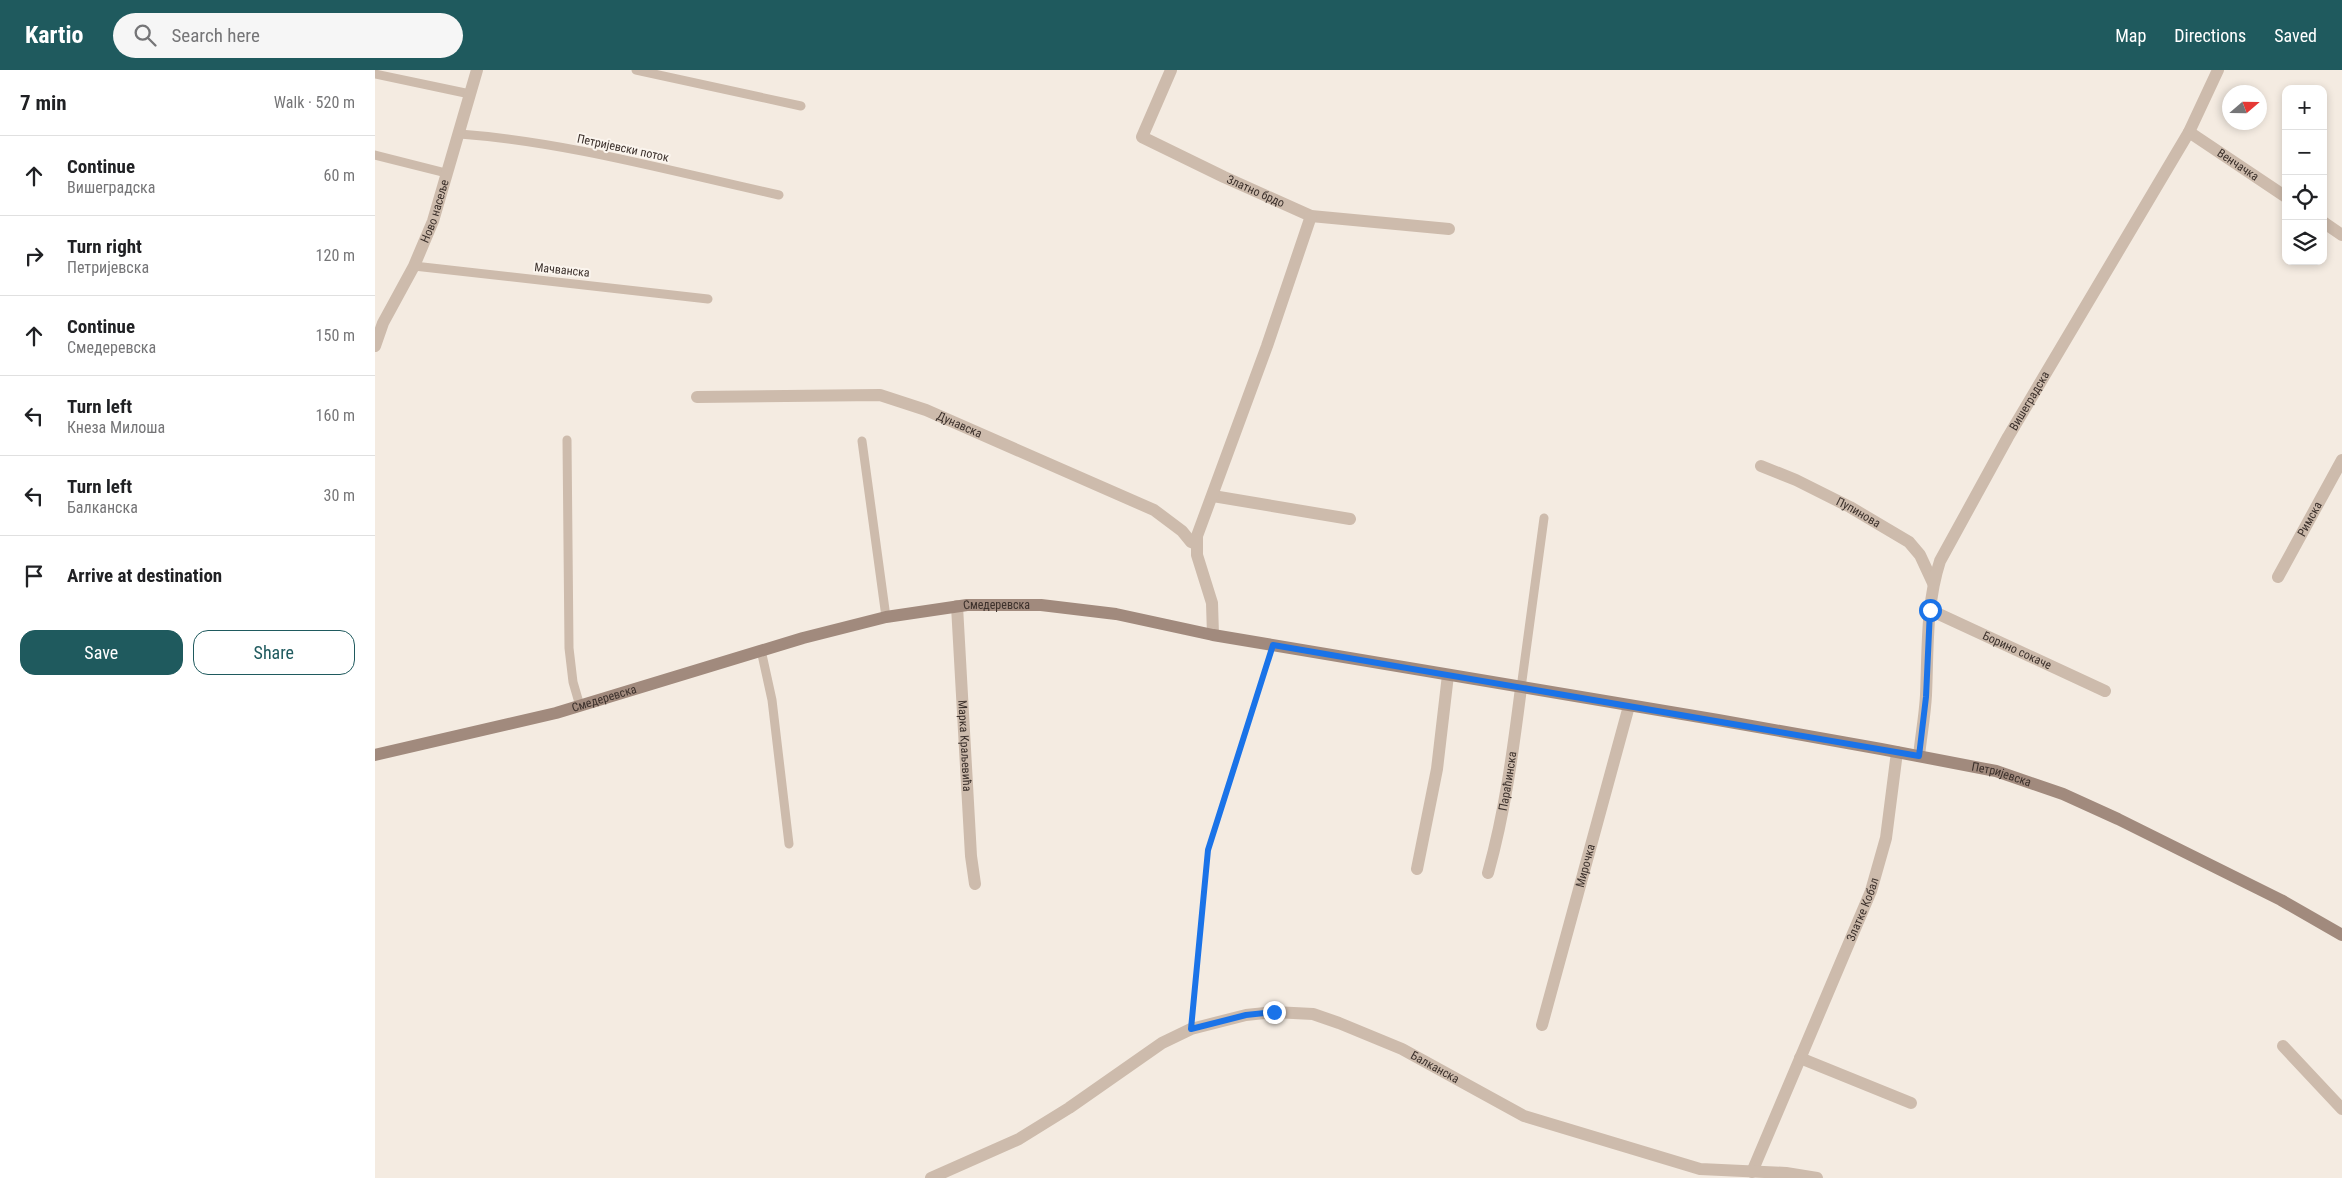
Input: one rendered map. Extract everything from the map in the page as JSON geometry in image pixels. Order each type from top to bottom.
[{"type":"main road","name":"Смедеревска","points":[[375,755],[580,706],[761,650],[886,617],[957,606],[1006,604],[1070,608],[1116,614],[1213,635],[1629,706]]},
{"type":"main road","name":"Петријевска","points":[[1629,706],[1897,752],[1996,772],[2063,794],[2206,861],[2281,900],[2342,935]]},
{"type":"street","name":"Ново насеље","points":[[375,346],[379,322],[414,266],[433,221],[446,173],[460,134],[477,70]]},
{"type":"street","name":"Златно брдо","points":[[1171,70],[1142,137],[1224,177],[1311,216],[1449,229]]},
{"type":"street","name":"Вишеградска","points":[[1919,756],[1926,697],[1930,610],[1933,583],[1940,561],[2008,437],[2189,132],[2218,70]]},
{"type":"street","name":"Венчачка","points":[[2189,132],[2282,194]]},
{"type":"street","points":[[1213,635],[1213,603],[1199,560],[1197,544],[1203,517],[1213,496],[1277,320],[1311,216]]},
{"type":"street","points":[[2327,225],[2342,235]]},
{"type":"street","name":"Дунавска","points":[[697,397],[880,395],[926,410],[1154,510],[1182,530],[1191,542],[1197,544]]},
{"type":"street","name":"Римска","points":[[2278,577],[2342,460]]},
{"type":"street","name":"Пупинова","points":[[1761,466],[1796,480],[1850,507],[1909,542],[1920,556],[1933,583]]},
{"type":"street","points":[[1213,496],[1350,519]]},
{"type":"street","name":"Марка Краљевића","points":[[957,606],[971,856],[975,884]]},
{"type":"street","name":"Борино сокаче","points":[[1930,610],[2105,691]]},
{"type":"street","points":[[1417,869],[1437,769],[1448,676]]},
{"type":"street","name":"Параћинска","points":[[1488,873],[1508,787],[1521,688]]},
{"type":"street","name":"Мирочка","points":[[1541,1026],[1629,706]]},
{"type":"street","name":"Златке Кобал","points":[[1752,1172],[1876,876],[1886,838],[1897,752]]},
{"type":"street","name":"Балканска","points":[[931,1178],[1019,1139],[1069,1108],[1162,1043],[1191,1029],[1246,1015],[1274,1012],[1313,1014],[1401,1049],[1524,1116],[1700,1168],[1817,1178]]},
{"type":"street","points":[[2283,1046],[2342,1109]]},
{"type":"street","points":[[1800,1058],[1911,1103]]},
{"type":"lane","points":[[635,70],[801,106]]},
{"type":"lane","points":[[375,74],[470,94]]},
{"type":"lane","name":"Петријевски поток","points":[[460,134],[487,136],[569,150],[779,195]]},
{"type":"lane","points":[[375,155],[446,173]]},
{"type":"lane","name":"Мачванска","points":[[414,266],[708,298]]},
{"type":"lane","points":[[567,440],[569,648],[573,682],[580,706]]},
{"type":"lane","points":[[862,441],[886,617]]},
{"type":"lane","points":[[1521,688],[1544,518]]},
{"type":"lane","points":[[761,650],[772,700],[789,844]]},
{"type":"path","points":[[1191,1029],[1208,850],[1273,645]]},
{"type":"route","points":[[1274,1012],[1246,1015],[1191,1029],[1208,850],[1273,645],[1919,756],[1926,697],[1930,610]]}]
